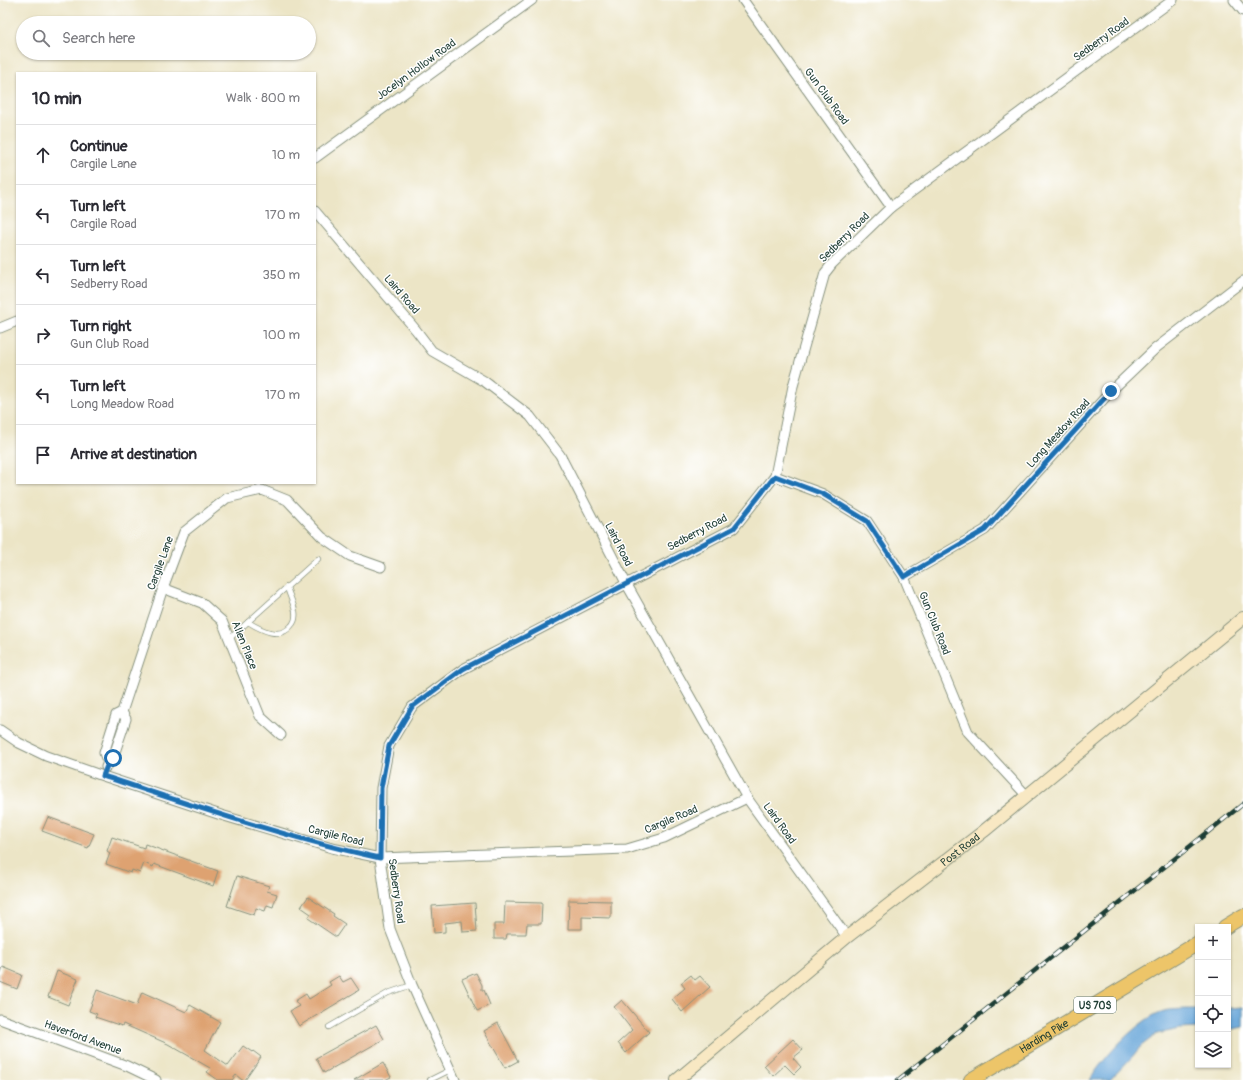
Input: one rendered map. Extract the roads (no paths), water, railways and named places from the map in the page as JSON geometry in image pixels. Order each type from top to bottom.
[{"type":"main road","points":[[1230,924],[1243,916]]},
{"type":"main road","name":"Harding Pike","points":[[971,1080],[1195,945]]},
{"type":"street","name":"Jocelyn Hollow Road","points":[[316,157],[532,0]]},
{"type":"street","name":"Gun Club Road","points":[[743,0],[891,207]]},
{"type":"street","name":"Sedberry Road","points":[[455,1080],[412,984],[390,929],[380,858],[381,788],[389,746],[412,707],[463,669],[734,528],[775,476],[793,386],[825,273],[832,264],[891,207],[1174,0]]},
{"type":"street","points":[[1234,0],[1243,11]]},
{"type":"street","name":"Laird Road","points":[[316,212],[432,351],[484,381],[530,416],[560,454],[626,583],[747,798],[847,937]]},
{"type":"street","name":"Long Meadow Road","points":[[904,577],[985,530],[1111,391],[1156,348],[1243,281]]},
{"type":"street","points":[[0,328],[16,321]]},
{"type":"street","name":"Gun Club Road","points":[[775,476],[823,494],[867,521],[904,577],[968,732],[1026,796]]},
{"type":"street","name":"Cargile Lane","points":[[103,776],[108,763],[113,758],[126,719],[122,712],[163,588],[184,532],[227,498],[262,490],[287,500],[322,537],[350,556],[381,567]]},
{"type":"street","name":"Allen Place","points":[[163,588],[202,603],[222,621],[260,716],[281,735]]},
{"type":"street","name":"Post Road","points":[[677,1080],[847,937],[984,831],[1243,618]]},
{"type":"street","name":"Cargile Road","points":[[0,730],[19,743],[46,756],[103,776],[228,817],[332,848],[380,858],[627,849],[664,838],[747,798]]},
{"type":"street","name":"Haverford Avenue","points":[[0,1019],[127,1066],[156,1080]]},
{"type":"lane","points":[[229,639],[318,559]]},
{"type":"lane","points":[[248,622],[273,633],[281,633],[287,630],[295,620],[295,611],[287,587]]},
{"type":"lane","points":[[329,1027],[388,993],[412,984]]},
{"type":"lane","points":[[430,1080],[450,1070]]},
{"type":"water","points":[[1243,1007],[1243,1027],[1231,1029],[1231,1008]]},
{"type":"water","points":[[1176,1009],[1195,1009],[1195,1028],[1180,1029],[1157,1034],[1141,1046],[1110,1080],[1090,1080],[1103,1061],[1133,1030],[1154,1015],[1164,1011]]},
{"type":"railway","points":[[898,1080],[1243,804]]}]
